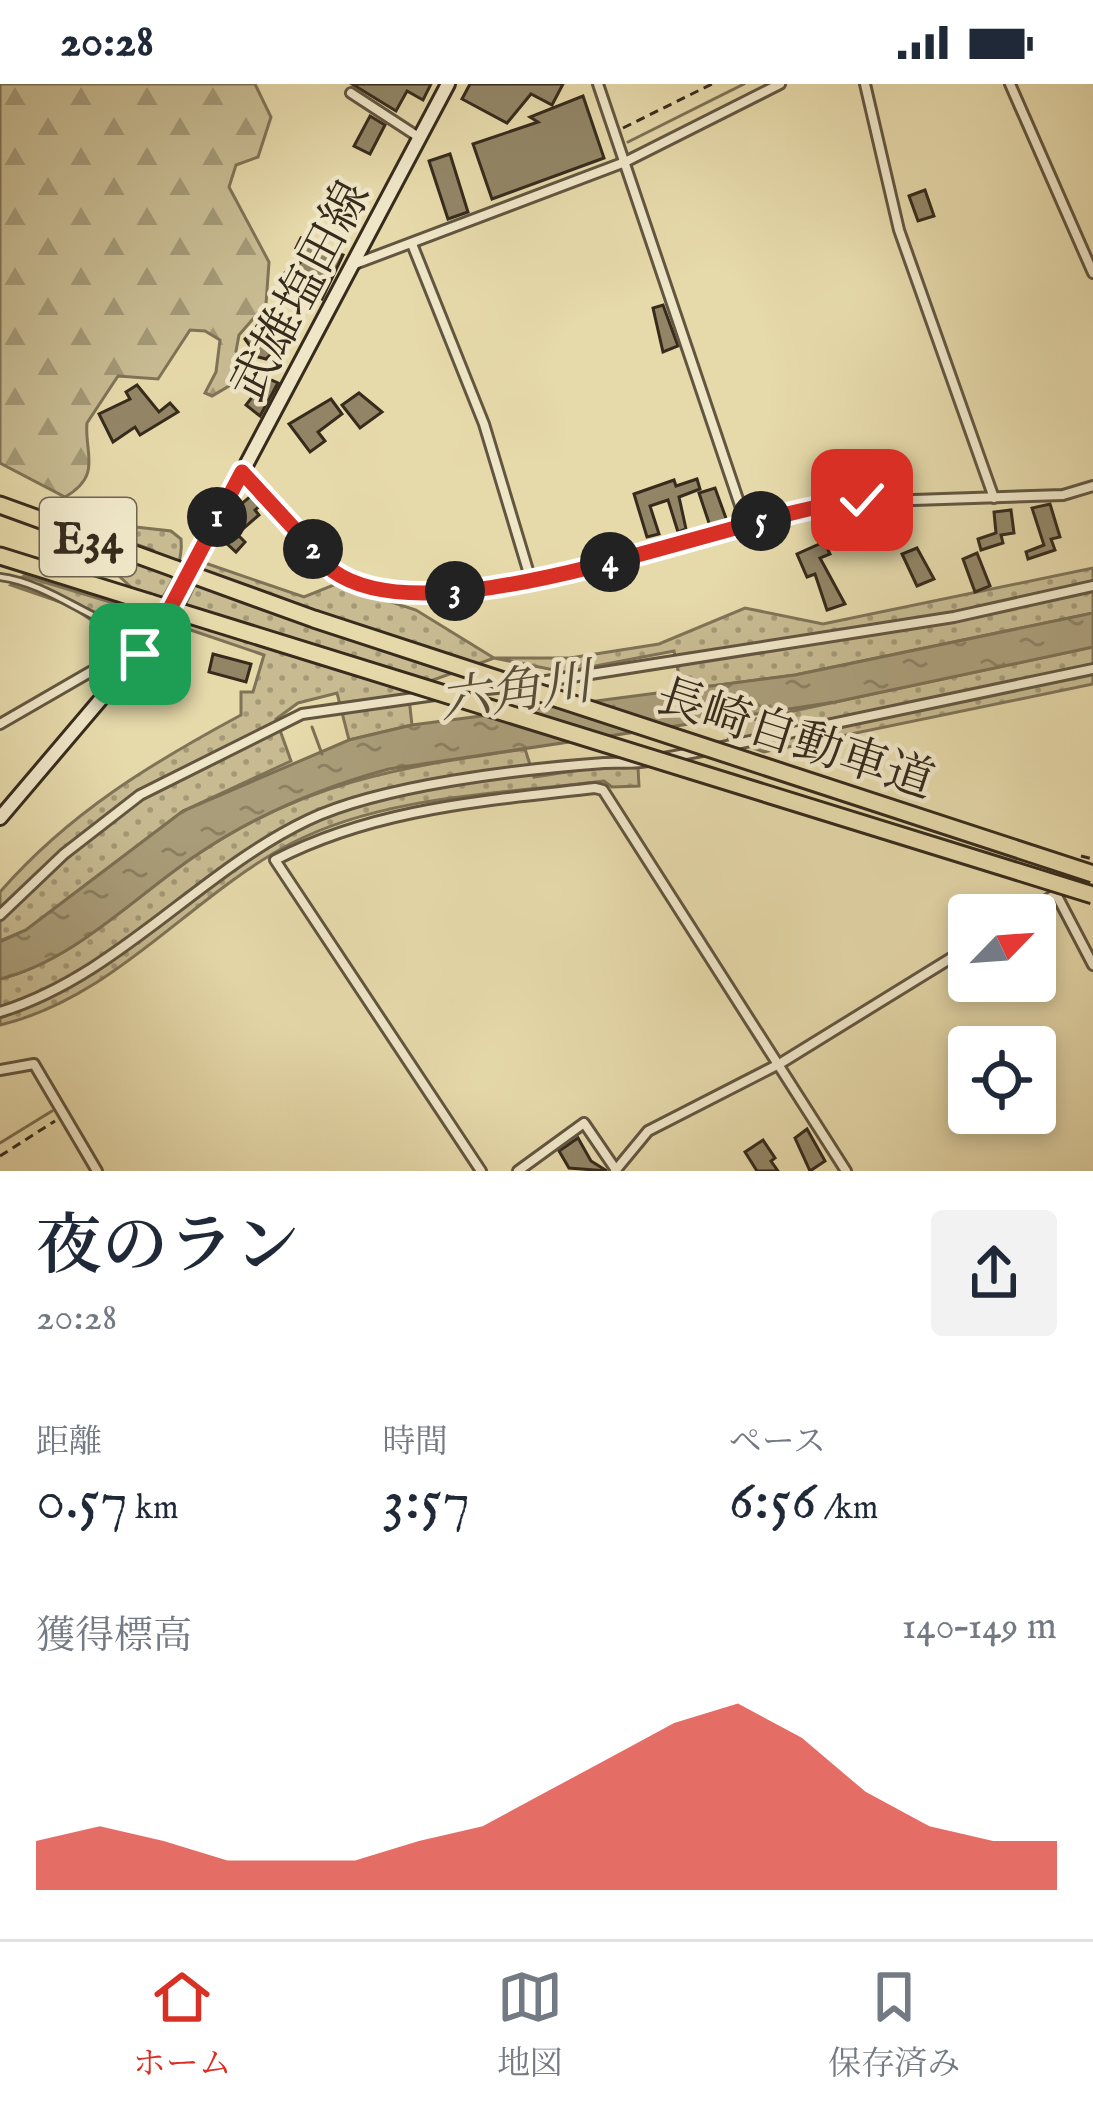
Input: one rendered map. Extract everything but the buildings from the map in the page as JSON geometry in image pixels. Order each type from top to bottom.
[{"type":"highway","name":"長崎自動車道","points":[[0,505],[314,619],[1093,873]]},
{"type":"highway","name":"長崎自動車道","points":[[0,556],[1093,895]]},
{"type":"main road","name":"武雄塩田線","points":[[0,818],[157,633],[448,84]]},
{"type":"street","points":[[598,84],[747,526]]},
{"type":"street","points":[[355,264],[625,162],[780,84]]},
{"type":"street","points":[[865,84],[898,230],[994,498]]},
{"type":"street","points":[[1010,84],[1093,273]]},
{"type":"street","points":[[351,93],[420,139]]},
{"type":"street","points":[[412,244],[484,424],[530,577]]},
{"type":"street","points":[[242,472],[346,581],[407,597],[636,557],[824,503],[1063,495],[1093,486]]},
{"type":"street","points":[[0,915],[50,866],[140,795],[322,707],[387,705],[656,666],[954,617],[1093,586]]},
{"type":"street","points":[[0,724],[123,653],[140,654]]},
{"type":"street","points":[[0,1012],[65,984],[262,844],[314,817],[368,799],[582,766],[638,764],[1093,669]]},
{"type":"street","points":[[94,670],[111,688]]},
{"type":"street","points":[[481,1171],[275,860],[320,836],[374,819],[444,805],[603,790],[782,1063],[846,1171]]},
{"type":"street","points":[[1093,873],[1056,894],[1093,965]]},
{"type":"street","points":[[518,1171],[584,1124],[616,1170],[648,1131],[782,1063],[948,960]]},
{"type":"street","points":[[0,1070],[34,1064],[97,1171]]},
{"type":"lane","points":[[0,577],[69,598],[121,631],[157,633]]},
{"type":"path","points":[[615,132],[712,84]]},
{"type":"path","points":[[0,1156],[62,1117]]},
{"type":"green space","points":[[0,84],[255,84],[271,117],[258,157],[236,165],[229,187],[269,262],[266,304],[239,335],[236,351],[246,376],[212,396],[205,393],[216,372],[220,340],[205,331],[190,330],[158,379],[118,376],[87,423],[88,472],[65,497],[0,463]]},
{"type":"green space","points":[[100,523],[171,531],[181,539],[175,575],[153,611],[94,665],[100,626],[69,605],[11,585],[24,576],[123,606],[133,601],[134,590],[117,574],[119,566],[152,561],[153,550],[97,531]]},
{"type":"green space","points":[[205,563],[304,597],[336,584],[416,610],[494,658],[408,689],[412,725],[349,740],[337,693],[298,703],[276,719],[291,761],[183,811],[26,930],[0,941],[0,892],[26,864],[112,792],[241,715],[241,692],[253,692],[264,655],[176,625]]},
{"type":"green space","points":[[1093,568],[1093,613],[795,675],[682,690],[674,651],[564,672],[494,658],[570,658],[659,644],[745,608],[823,624]]},
{"type":"green space","points":[[1093,647],[1093,684],[764,752],[729,739],[723,726]]},
{"type":"green space","points":[[525,749],[534,777],[606,766],[638,768],[639,786],[612,787],[604,781],[445,799],[328,827],[255,865],[80,993],[0,1025],[0,979],[77,943],[235,831],[353,782]]},
{"type":"water","points":[[1093,613],[1093,647],[835,702],[389,769],[338,785],[241,828],[195,856],[78,943],[0,979],[0,942],[26,930],[183,811],[349,740],[412,725],[795,675]]},
{"type":"waterway","points":[[628,142],[744,84]]},
{"type":"waterway","points":[[312,727],[322,754]]},
{"type":"waterway","points":[[0,1143],[52,1111]]},
{"type":"route","points":[[140,654],[157,633],[242,472],[346,581],[407,597],[636,557],[808,506],[862,500]]},
{"type":"water label","name":"六角川","points":[[515,690]]}]
